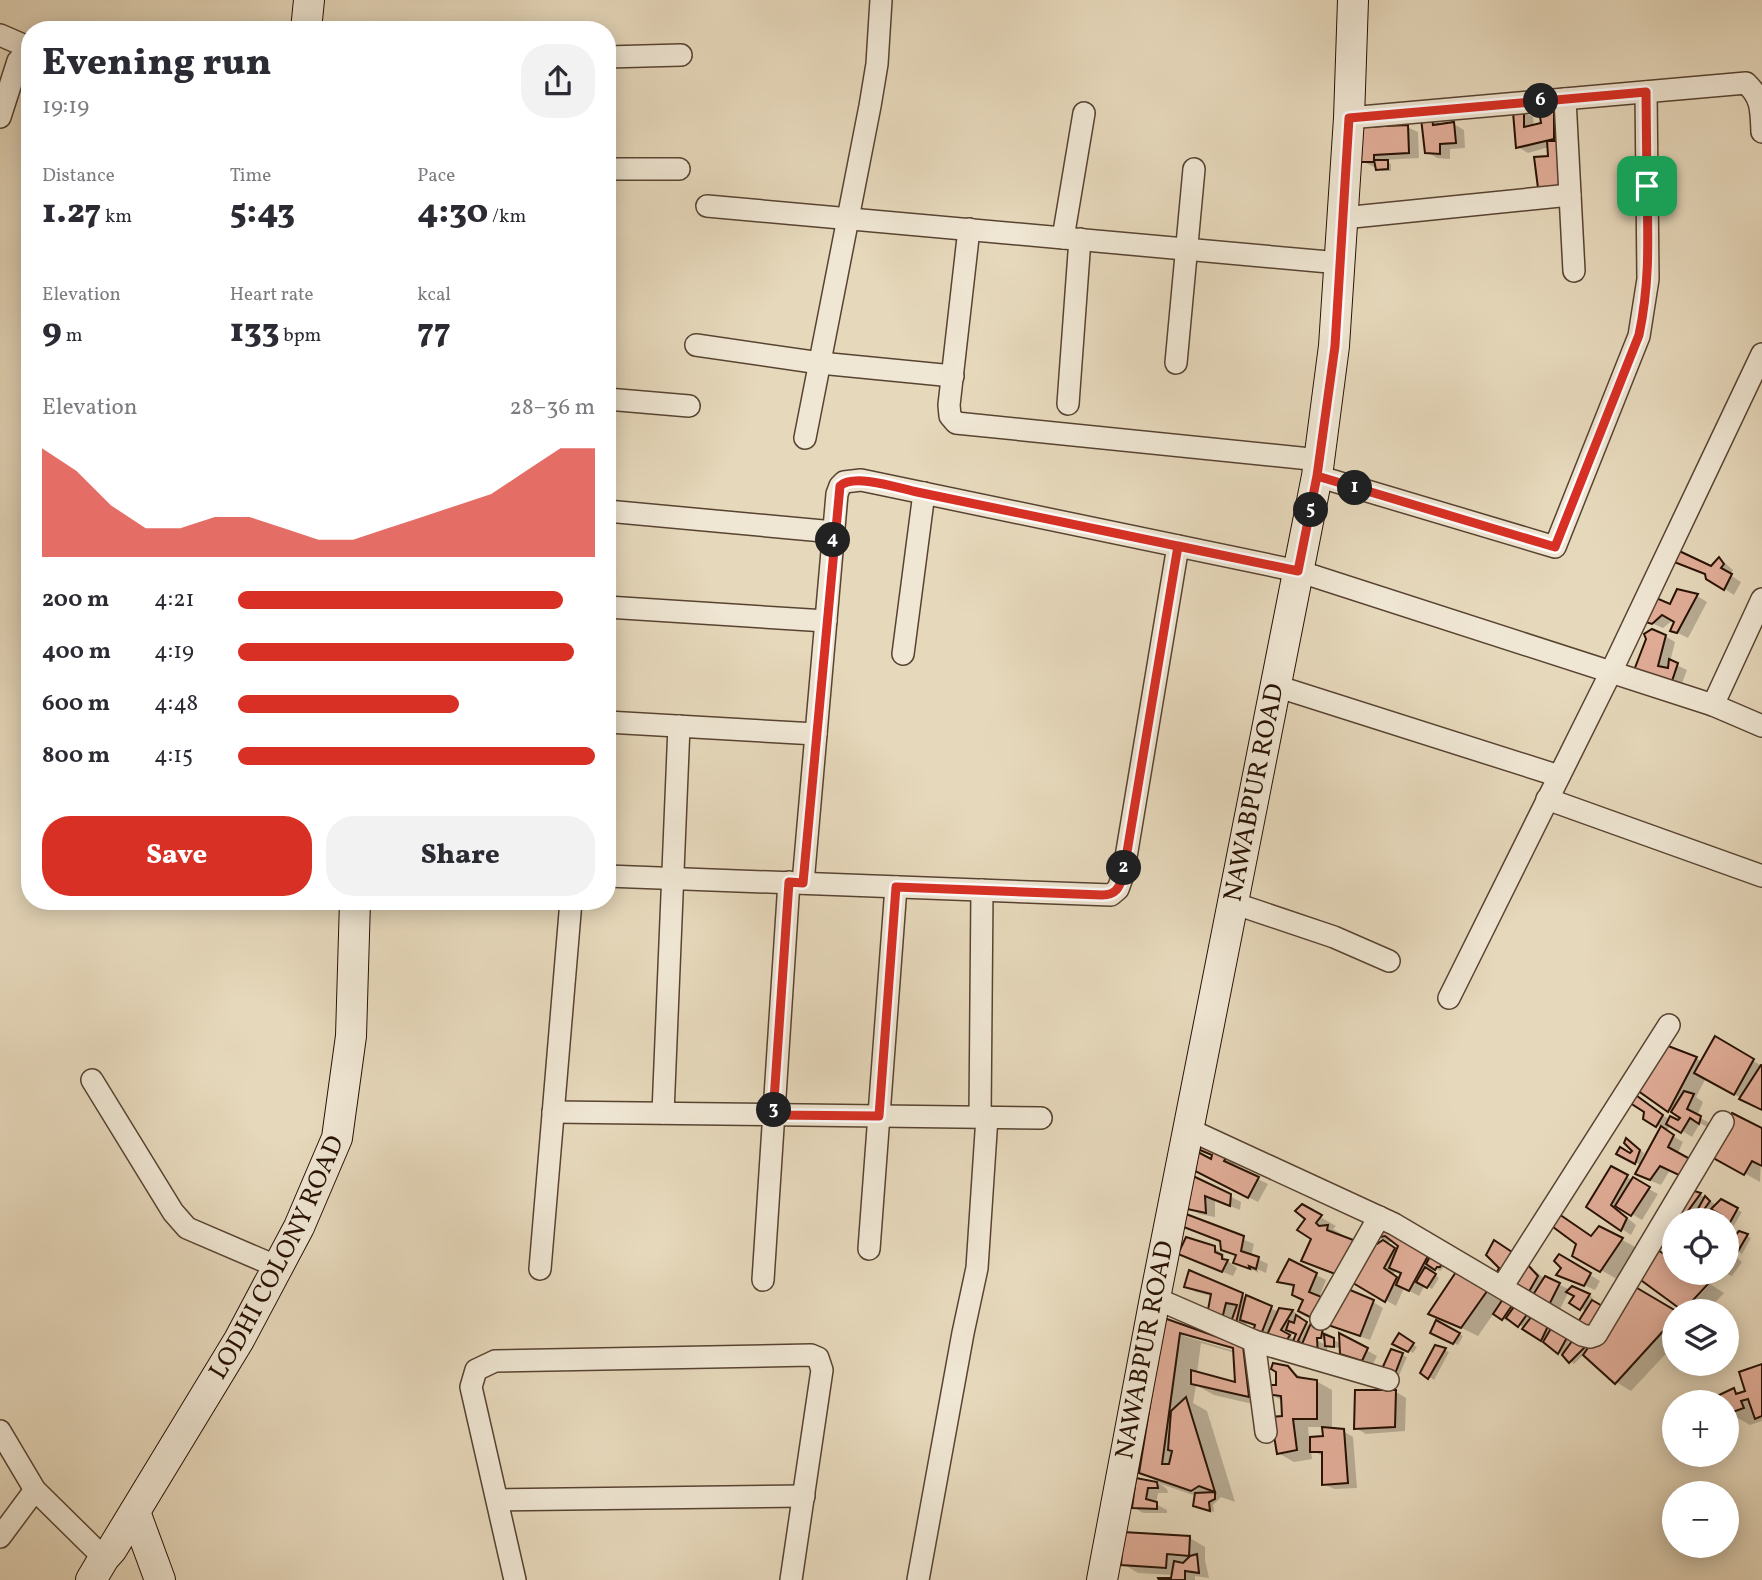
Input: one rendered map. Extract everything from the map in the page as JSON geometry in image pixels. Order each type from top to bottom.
[{"type":"street","points":[[307,21],[309,0]]},
{"type":"street","points":[[806,438],[877,64],[881,0]]},
{"type":"street","name":"NAWABPUR ROAD","points":[[1102,1580],[1318,468],[1335,346],[1349,118],[1353,0]]},
{"type":"street","points":[[0,36],[21,45]]},
{"type":"street","points":[[616,57],[681,55]]},
{"type":"street","points":[[0,117],[21,58]]},
{"type":"street","points":[[1349,118],[1746,83],[1758,92],[1761,99],[1762,132]]},
{"type":"street","points":[[969,229],[949,405],[950,415],[956,423],[1318,468],[1555,547],[1639,335],[1647,299],[1646,92]]},
{"type":"street","points":[[1565,99],[1574,271]]},
{"type":"street","points":[[1068,404],[1072,239],[1084,113]]},
{"type":"street","points":[[616,169],[679,169]]},
{"type":"street","points":[[1176,363],[1194,169]]},
{"type":"street","points":[[1343,218],[1570,195]]},
{"type":"street","points":[[707,206],[1340,263]]},
{"type":"street","points":[[696,345],[820,363],[953,376]]},
{"type":"street","points":[[1449,998],[1611,672],[1762,355]]},
{"type":"street","points":[[616,400],[689,406]]},
{"type":"street","points":[[762,1280],[773,1115],[796,883],[816,734],[837,494],[844,482],[861,480],[1298,571],[1713,705],[1762,726]]},
{"type":"street","points":[[903,654],[924,493]]},
{"type":"street","points":[[616,511],[834,531]]},
{"type":"street","points":[[616,876],[1111,895],[1118,889],[1123,876],[1178,546]]},
{"type":"street","points":[[1713,705],[1762,599]]},
{"type":"street","points":[[616,608],[826,621]]},
{"type":"street","points":[[1276,686],[1559,776]]},
{"type":"street","points":[[616,722],[816,734]]},
{"type":"street","points":[[663,1114],[679,726]]},
{"type":"street","points":[[1547,799],[1762,876]]},
{"type":"street","points":[[869,1249],[896,887]]},
{"type":"street","points":[[918,1580],[977,1268],[983,1117],[982,890]]},
{"type":"street","points":[[1233,904],[1334,937],[1389,961]]},
{"type":"street","name":"LODHI COLONY ROAD","points":[[97,1569],[135,1512],[239,1340],[299,1227],[337,1139],[351,1036],[355,910]]},
{"type":"street","points":[[540,1269],[570,910]]},
{"type":"street","points":[[1502,1287],[1669,1025]]},
{"type":"street","points":[[92,1080],[173,1212],[187,1228],[278,1267]]},
{"type":"street","points":[[553,1112],[1041,1118]]},
{"type":"street","points":[[1188,1129],[1379,1217],[1582,1335],[1590,1337],[1596,1335],[1723,1122]]},
{"type":"street","points":[[1321,1319],[1379,1217]]},
{"type":"street","points":[[1155,1298],[1254,1341],[1388,1380]]},
{"type":"street","points":[[1254,1341],[1266,1432]]},
{"type":"street","points":[[515,1580],[471,1387],[476,1370],[495,1361],[811,1355],[821,1363],[791,1580]]},
{"type":"street","points":[[0,1431],[35,1490],[97,1569]]},
{"type":"street","points":[[0,1537],[35,1490]]},
{"type":"street","points":[[498,1500],[804,1496]]},
{"type":"street","points":[[135,1512],[160,1580]]},
{"type":"building","points":[[1554,108],[1554,139],[1516,148],[1513,112],[1524,110],[1524,127],[1541,123],[1539,109]]},
{"type":"building","points":[[1432,117],[1433,125],[1454,122],[1456,143],[1440,144],[1440,154],[1425,153],[1421,118]]},
{"type":"building","points":[[1408,125],[1409,153],[1374,155],[1374,162],[1360,162],[1362,127]]},
{"type":"building","points":[[1547,141],[1563,141],[1565,189],[1538,188],[1534,157],[1548,156]]},
{"type":"building","points":[[1374,160],[1388,160],[1388,169],[1376,170]]},
{"type":"building","points":[[1675,549],[1711,566],[1719,557],[1724,564],[1721,568],[1732,574],[1724,590],[1706,579],[1705,574],[1669,560]]},
{"type":"building","points":[[1677,589],[1698,594],[1677,633],[1670,631],[1674,622],[1662,615],[1652,624],[1642,621],[1654,597],[1670,604]]},
{"type":"building","points":[[1652,629],[1666,635],[1658,666],[1668,668],[1669,659],[1678,663],[1672,681],[1633,673],[1646,639],[1644,634]]},
{"type":"building","points":[[1715,1036],[1754,1059],[1734,1095],[1694,1073]]},
{"type":"building","points":[[1663,1044],[1697,1057],[1668,1112],[1634,1088]]},
{"type":"building","points":[[1762,1065],[1762,1110],[1739,1099]]},
{"type":"building","points":[[1684,1091],[1694,1094],[1687,1109],[1701,1116],[1699,1124],[1690,1118],[1681,1133],[1666,1124],[1670,1116],[1678,1120],[1680,1118],[1671,1112]]},
{"type":"building","points":[[1633,1093],[1663,1115],[1656,1127],[1643,1119],[1644,1112],[1627,1101]]},
{"type":"building","points":[[1732,1113],[1762,1128],[1762,1166],[1752,1161],[1744,1175],[1708,1155]]},
{"type":"building","points":[[1661,1126],[1674,1135],[1668,1147],[1690,1159],[1683,1177],[1660,1166],[1650,1180],[1635,1174]]},
{"type":"building","points":[[1626,1138],[1640,1150],[1635,1164],[1616,1154],[1620,1147],[1630,1153],[1632,1151],[1624,1143]]},
{"type":"building","points":[[1201,1139],[1227,1156],[1224,1161],[1259,1177],[1248,1198],[1195,1171],[1198,1152],[1211,1159],[1212,1155],[1200,1150]]},
{"type":"building","points":[[1611,1166],[1628,1175],[1611,1205],[1627,1218],[1621,1231],[1586,1207]]},
{"type":"building","points":[[1193,1176],[1231,1194],[1230,1206],[1205,1196],[1206,1213],[1187,1209]]},
{"type":"building","points":[[1633,1177],[1650,1187],[1631,1216],[1615,1206]]},
{"type":"building","points":[[1691,1190],[1701,1193],[1690,1208],[1680,1208]]},
{"type":"building","points":[[1705,1196],[1710,1201],[1705,1208],[1698,1208]]},
{"type":"building","points":[[1721,1199],[1738,1208],[1712,1208]]},
{"type":"building","points":[[1302,1204],[1322,1215],[1316,1223],[1319,1226],[1328,1225],[1327,1230],[1356,1241],[1338,1275],[1301,1261],[1311,1239],[1297,1230],[1305,1219],[1295,1211]]},
{"type":"building","points":[[1556,1212],[1591,1236],[1599,1226],[1623,1238],[1600,1272],[1572,1256],[1576,1244],[1549,1224]]},
{"type":"building","points":[[1186,1214],[1244,1236],[1241,1251],[1259,1257],[1256,1269],[1233,1263],[1236,1255],[1221,1250],[1220,1241],[1181,1226]]},
{"type":"building","points":[[1381,1224],[1429,1254],[1409,1291],[1396,1285],[1401,1273],[1389,1268],[1398,1246],[1385,1236],[1375,1238]]},
{"type":"building","points":[[1739,1231],[1748,1234],[1739,1250]]},
{"type":"building","points":[[1186,1237],[1215,1246],[1215,1252],[1222,1255],[1222,1259],[1228,1260],[1222,1272],[1178,1254]]},
{"type":"building","points":[[1383,1240],[1395,1248],[1384,1268],[1397,1277],[1385,1302],[1348,1280],[1370,1242],[1377,1244]]},
{"type":"building","points":[[1494,1240],[1515,1254],[1499,1279],[1495,1276],[1499,1268],[1486,1255]]},
{"type":"building","points":[[1656,1249],[1662,1253],[1662,1285],[1707,1285],[1694,1299],[1667,1299],[1638,1278]]},
{"type":"building","points":[[1433,1251],[1445,1258],[1435,1270],[1426,1264]]},
{"type":"building","points":[[1559,1254],[1591,1273],[1584,1286],[1556,1275],[1561,1268],[1554,1261]]},
{"type":"building","points":[[1289,1259],[1317,1273],[1309,1292],[1324,1298],[1318,1321],[1298,1311],[1303,1300],[1292,1295],[1294,1285],[1277,1282]]},
{"type":"building","points":[[1527,1264],[1538,1276],[1527,1295],[1510,1286]]},
{"type":"building","points":[[1425,1267],[1436,1274],[1427,1288],[1416,1282]]},
{"type":"building","points":[[1189,1270],[1243,1293],[1236,1323],[1231,1322],[1237,1305],[1226,1303],[1222,1319],[1207,1315],[1211,1294],[1184,1287]]},
{"type":"building","points":[[1456,1272],[1490,1287],[1461,1328],[1428,1314]]},
{"type":"building","points":[[1545,1276],[1560,1283],[1548,1307],[1531,1298]]},
{"type":"building","points":[[1632,1285],[1662,1303],[1662,1332],[1615,1384],[1583,1355]]},
{"type":"building","points":[[1572,1286],[1590,1294],[1580,1310],[1569,1303],[1574,1296],[1566,1292]]},
{"type":"building","points":[[1343,1287],[1374,1300],[1360,1336],[1322,1323]]},
{"type":"building","points":[[1246,1295],[1272,1306],[1260,1337],[1252,1335],[1255,1325],[1240,1320]]},
{"type":"building","points":[[1503,1299],[1513,1304],[1502,1320],[1493,1314]]},
{"type":"building","points":[[1592,1300],[1604,1307],[1588,1331],[1578,1322]]},
{"type":"building","points":[[1516,1304],[1528,1313],[1518,1327],[1506,1318]]},
{"type":"building","points":[[1279,1308],[1293,1310],[1281,1330],[1290,1335],[1285,1343],[1267,1335]]},
{"type":"building","points":[[1296,1315],[1307,1322],[1298,1341],[1302,1344],[1311,1323],[1323,1328],[1321,1338],[1317,1338],[1318,1356],[1291,1346],[1296,1334],[1286,1330],[1289,1321],[1294,1323]]},
{"type":"building","points":[[1532,1316],[1549,1324],[1541,1341],[1522,1329]]},
{"type":"building","points":[[1164,1318],[1243,1346],[1249,1397],[1191,1384],[1191,1370],[1235,1382],[1233,1348],[1180,1333],[1162,1464],[1169,1464],[1172,1451],[1168,1450],[1171,1411],[1186,1397],[1215,1492],[1199,1486],[1191,1491],[1139,1473]]},
{"type":"building","points":[[1436,1320],[1460,1333],[1453,1344],[1430,1333]]},
{"type":"building","points":[[1553,1325],[1569,1334],[1558,1354],[1543,1342]]},
{"type":"building","points":[[1339,1333],[1368,1348],[1362,1361],[1340,1354]]},
{"type":"building","points":[[1399,1333],[1414,1343],[1408,1352],[1392,1344]]},
{"type":"building","points":[[1324,1334],[1334,1338],[1334,1347],[1325,1346]]},
{"type":"building","points":[[1575,1337],[1590,1342],[1569,1363],[1562,1355]]},
{"type":"building","points":[[1435,1345],[1446,1348],[1428,1379],[1420,1373]]},
{"type":"building","points":[[1391,1349],[1403,1353],[1393,1379],[1381,1371]]},
{"type":"building","points":[[1273,1363],[1288,1366],[1297,1377],[1317,1380],[1317,1419],[1293,1419],[1297,1450],[1277,1454],[1271,1417],[1282,1416],[1281,1396],[1267,1394],[1266,1385],[1276,1385],[1276,1372],[1271,1369]]},
{"type":"building","points":[[1762,1364],[1762,1416],[1755,1419],[1748,1399],[1741,1401],[1744,1408],[1739,1410],[1739,1393],[1745,1391],[1739,1372]]},
{"type":"building","points":[[1355,1390],[1396,1390],[1395,1427],[1354,1429]]},
{"type":"building","points":[[1322,1427],[1344,1429],[1348,1483],[1322,1485],[1322,1452],[1310,1452],[1310,1437],[1323,1436]]},
{"type":"building","points":[[1136,1478],[1157,1482],[1158,1488],[1148,1488],[1146,1499],[1157,1502],[1157,1509],[1132,1508]]},
{"type":"building","points":[[1215,1492],[1215,1499],[1209,1502],[1210,1511],[1193,1506],[1195,1493]]},
{"type":"building","points":[[1123,1532],[1190,1536],[1189,1556],[1167,1554],[1166,1568],[1121,1565]]},
{"type":"building","points":[[1197,1554],[1199,1573],[1185,1571],[1185,1580],[1159,1580],[1158,1578],[1171,1578],[1174,1561],[1183,1563],[1190,1556]]},
{"type":"route","points":[[1647,186],[1646,92],[1349,118],[1335,346],[1317,476],[1298,571],[924,493],[861,480],[844,482],[840,486],[837,494],[803,883],[789,882],[773,1115],[879,1116],[896,887],[1102,895],[1111,895],[1118,889],[1123,876],[1178,546],[1298,571],[1317,476],[1555,547],[1639,335],[1647,299],[1647,186]]}]
